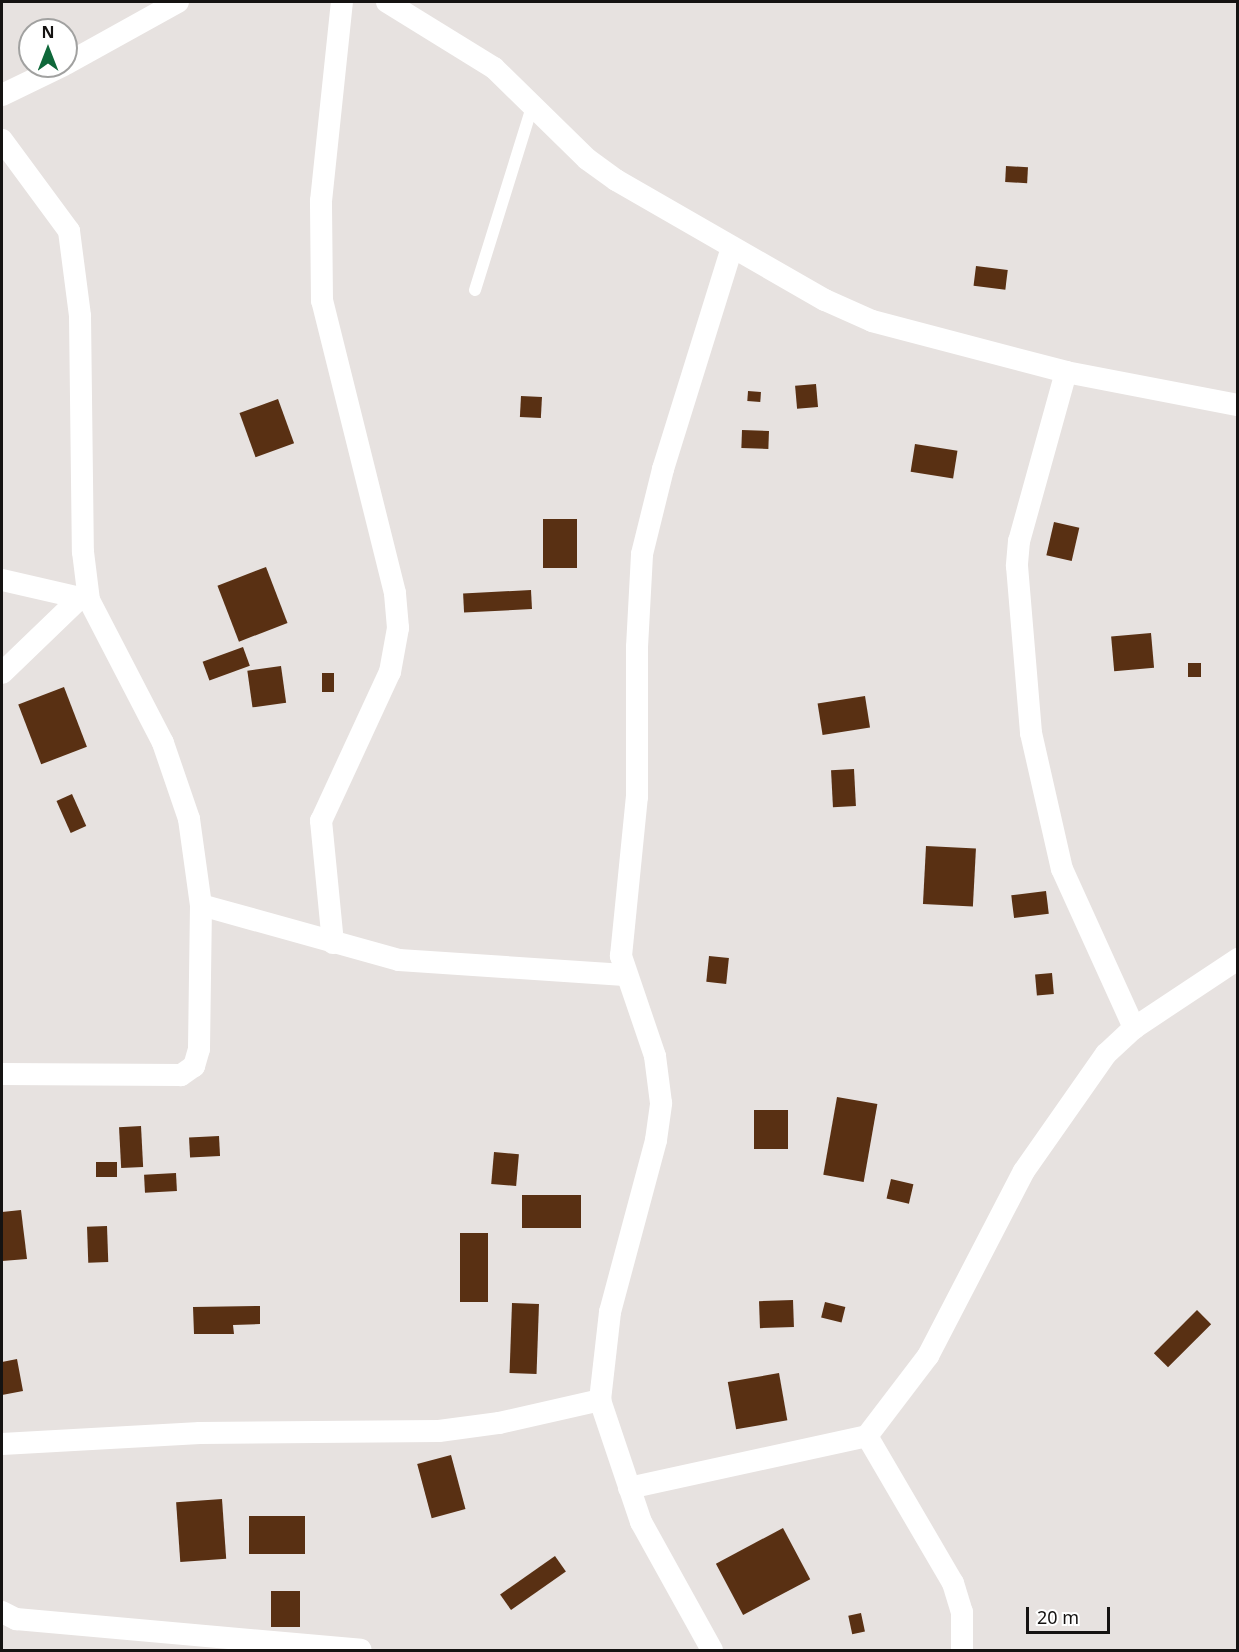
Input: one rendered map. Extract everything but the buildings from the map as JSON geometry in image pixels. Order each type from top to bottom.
[{"type":"street","points":[[78,57],[178,2]]},
{"type":"street","points":[[333,944],[321,821],[390,672],[398,628],[395,593],[322,301],[321,201],[342,2]]},
{"type":"street","points":[[387,2],[494,68],[533,103],[587,159],[616,180],[825,300],[872,321],[1066,372],[1238,405]]},
{"type":"street","points":[[2,94],[36,78]]},
{"type":"street","points":[[2,140],[69,231],[74,255],[80,316],[85,599],[163,743],[189,819],[201,905],[199,1049],[194,1066],[181,1075],[2,1074]]},
{"type":"street","points":[[712,1650],[641,1522],[600,1400],[610,1312],[656,1140],[661,1103],[655,1056],[625,975],[621,942],[636,797],[636,647],[642,554],[663,469],[732,247]]},
{"type":"street","points":[[1066,372],[1019,542],[1017,566],[1031,733],[1062,869],[1134,1028]]},
{"type":"street","points":[[2,580],[85,599]]},
{"type":"street","points":[[2,674],[85,599]]},
{"type":"street","points":[[201,905],[333,944],[399,960],[625,975]]},
{"type":"street","points":[[629,1488],[867,1436],[928,1356],[1024,1171],[1106,1054],[1134,1028],[1238,959]]},
{"type":"street","points":[[2,1444],[200,1433],[439,1431],[499,1424],[600,1400]]},
{"type":"street","points":[[867,1436],[953,1583],[962,1612],[962,1650]]},
{"type":"street","points":[[2,1612],[16,1619],[361,1650]]},
{"type":"lane","points":[[475,290],[533,103]]}]
